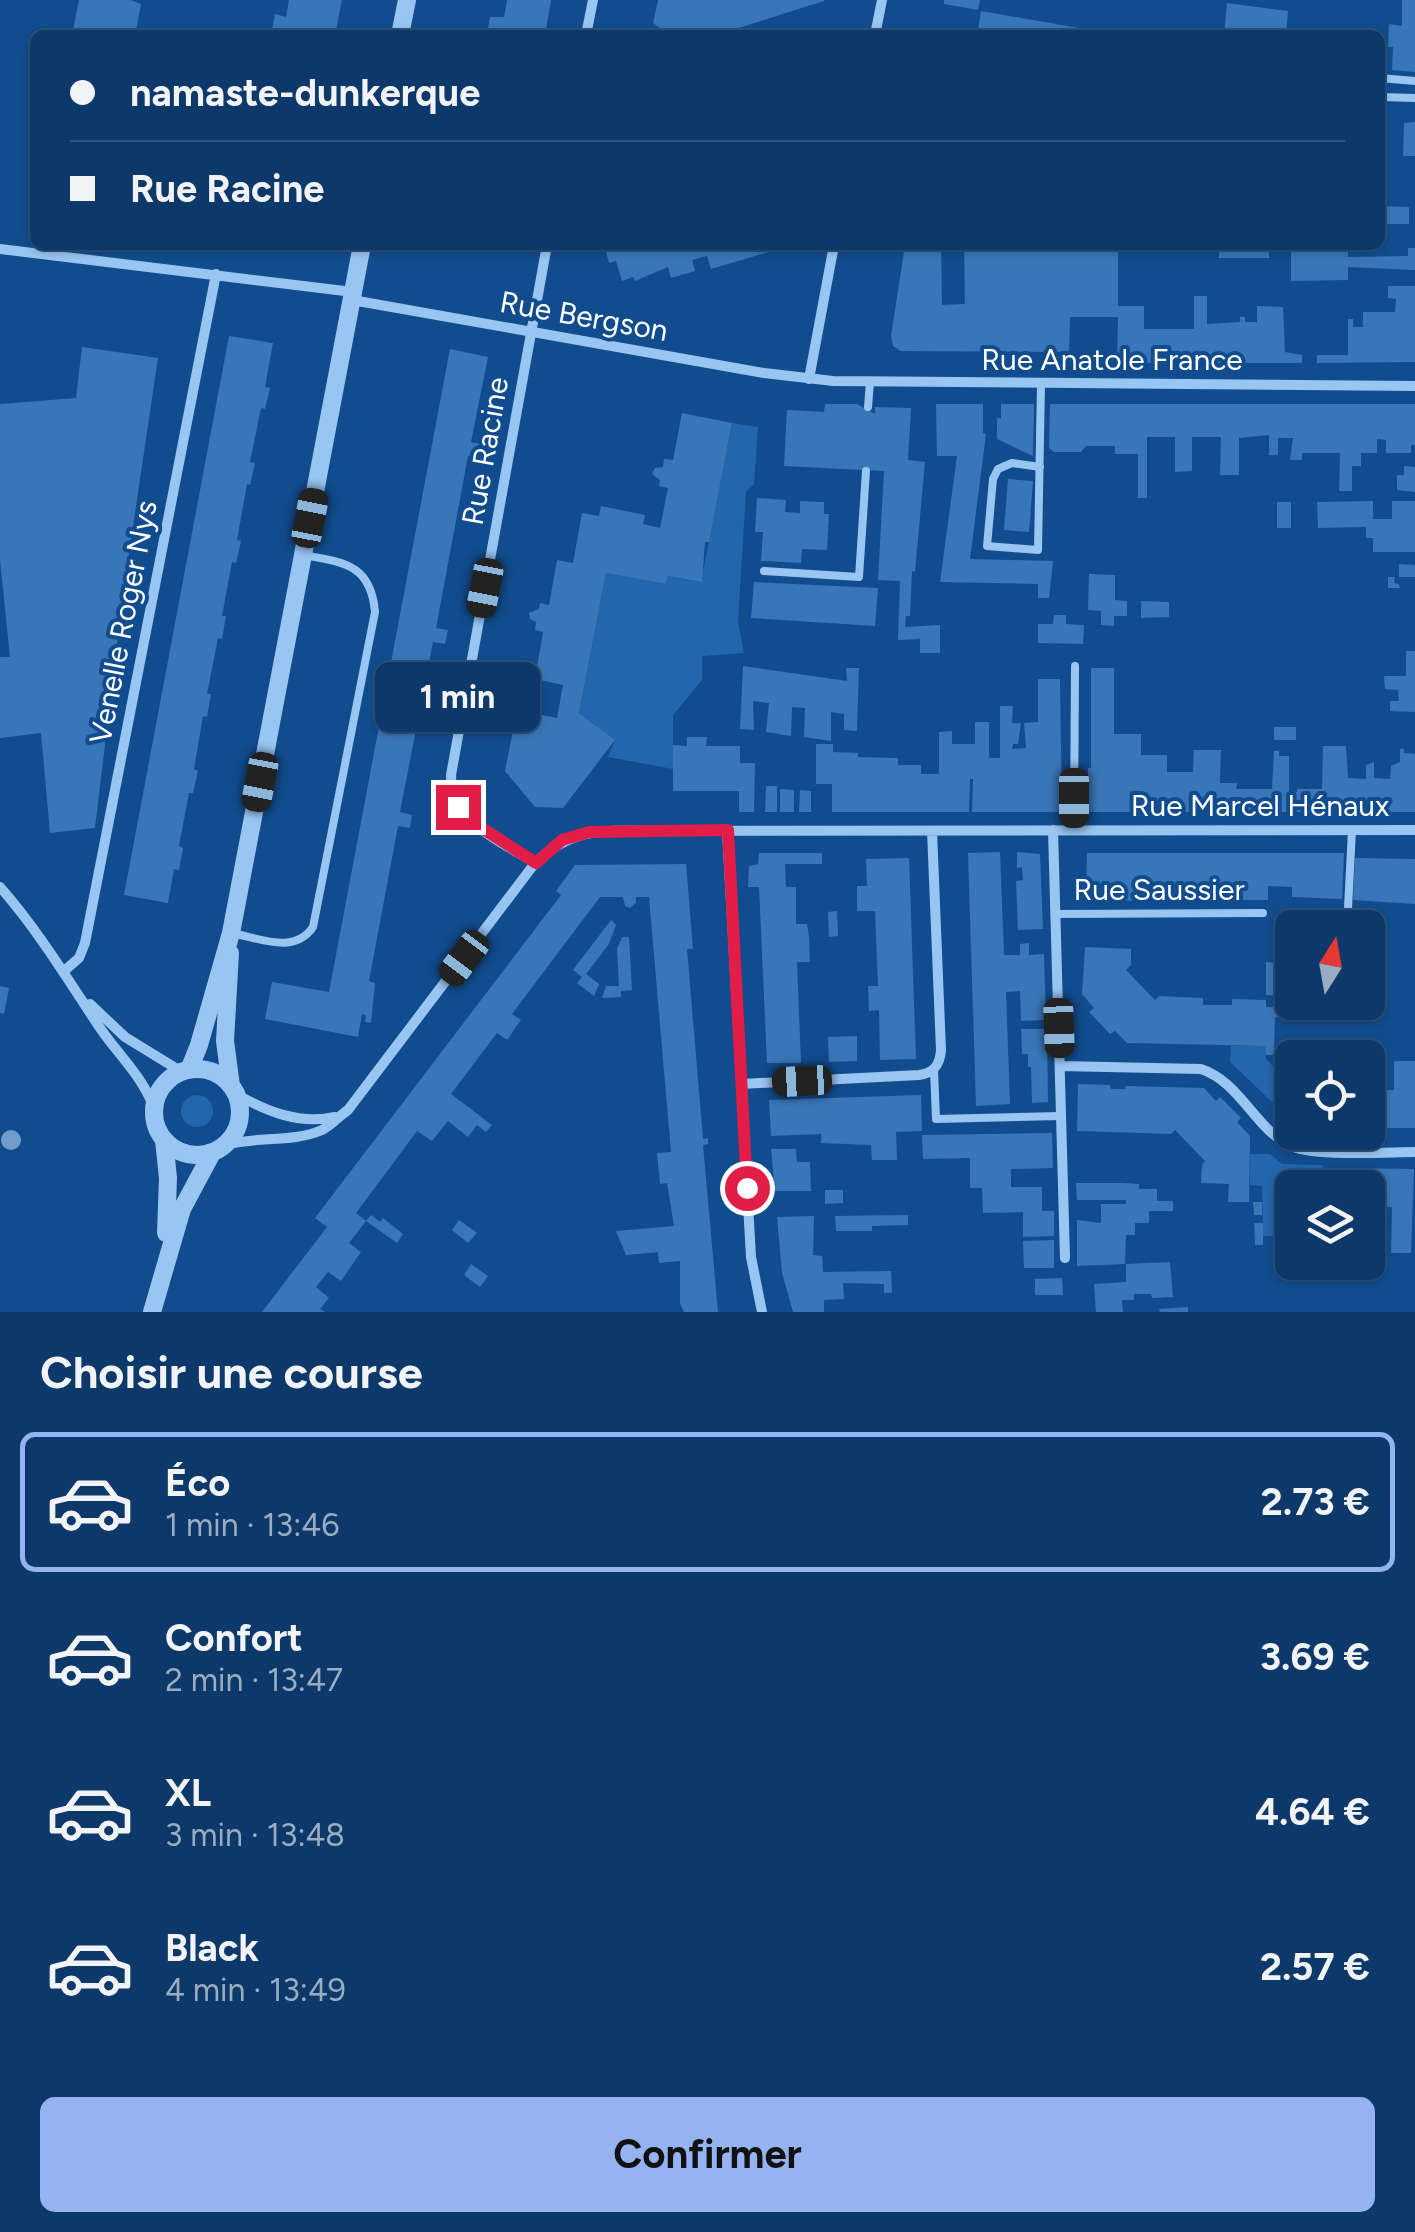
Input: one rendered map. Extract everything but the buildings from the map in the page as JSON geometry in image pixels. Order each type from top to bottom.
[{"type":"street","points":[[401,30],[407,0]]},
{"type":"street","points":[[587,30],[593,0]]},
{"type":"street","points":[[876,30],[882,0]]},
{"type":"street","name":"Rue Bergson","points":[[0,249],[216,274],[809,379]]},
{"type":"street","points":[[154,1108],[162,1087],[186,1071],[202,1037],[231,933],[361,250]]},
{"type":"street","name":"Rue Racine","points":[[536,863],[466,816],[450,786],[547,250]]},
{"type":"street","points":[[809,379],[833,250]]},
{"type":"street","name":"Venelle Roger Nys","points":[[63,972],[79,958],[86,943],[216,274]]},
{"type":"street","name":"Rue Anatole France","points":[[809,379],[1415,386]]},
{"type":"street","points":[[728,830],[750,1257],[762,1312]]},
{"type":"street","points":[[741,1084],[919,1075],[934,1070],[940,1062],[941,1050],[932,830]]},
{"type":"street","name":"Rue Saussier","points":[[1054,830],[1064,1258]]},
{"type":"street","name":"Rue Marcel Hénaux","points":[[218,1149],[244,1140],[312,1133],[329,1126],[356,1101],[536,863],[562,840],[589,832],[1415,830]]},
{"type":"street","points":[[0,886],[76,988],[125,1037],[186,1071],[212,1072],[266,1109],[297,1118],[319,1120],[340,1116]]},
{"type":"street","points":[[152,1312],[182,1208],[240,1120],[225,1041],[231,933]]},
{"type":"street","points":[[76,988],[99,1027],[144,1083],[154,1108],[156,1127],[164,1140],[168,1178],[165,1264]]},
{"type":"street","points":[[1060,1066],[1201,1068],[1229,1085],[1277,1137],[1296,1148],[1415,1152]]},
{"type":"street","points":[[164,1140],[186,1154],[218,1149]]},
{"type":"lane","points":[[1385,78],[1415,81]]},
{"type":"lane","points":[[1385,97],[1415,98]]},
{"type":"lane","points":[[868,408],[870,382]]},
{"type":"lane","points":[[1040,467],[1012,463],[998,468],[987,546],[1038,550],[1040,467],[1041,384]]},
{"type":"lane","points":[[764,571],[859,576],[866,471]]},
{"type":"lane","points":[[231,933],[292,944],[305,938],[313,926],[375,612],[368,582],[353,567],[303,555]]},
{"type":"lane","points":[[1074,830],[1076,666]]},
{"type":"lane","points":[[1348,910],[1352,830]]},
{"type":"lane","name":"Rue Saussier","points":[[1056,914],[1263,914]]},
{"type":"lane","points":[[934,1070],[936,1119],[1061,1116]]},
{"type":"shaded area","points":[[732,423],[758,427],[754,484],[746,492],[738,622],[744,653],[702,656],[702,680],[673,715],[673,769],[608,757],[615,740],[579,713],[606,573],[666,584],[668,576],[701,582]]},
{"type":"shaded area","points":[[1231,1046],[1265,1046],[1266,1059],[1275,1068],[1275,1105],[1230,1062]]},
{"type":"shaded area","points":[[197,1095],[208,1100],[213,1111],[208,1122],[197,1127],[186,1122],[181,1111],[186,1100]]},
{"type":"shaded area","points":[[1250,1154],[1270,1154],[1282,1164],[1323,1165],[1323,1170],[1275,1170],[1275,1236],[1263,1236],[1262,1186],[1250,1185]]},
{"type":"route","points":[[458,807],[474,823],[536,863],[562,840],[589,832],[728,830],[747,1188]]}]
